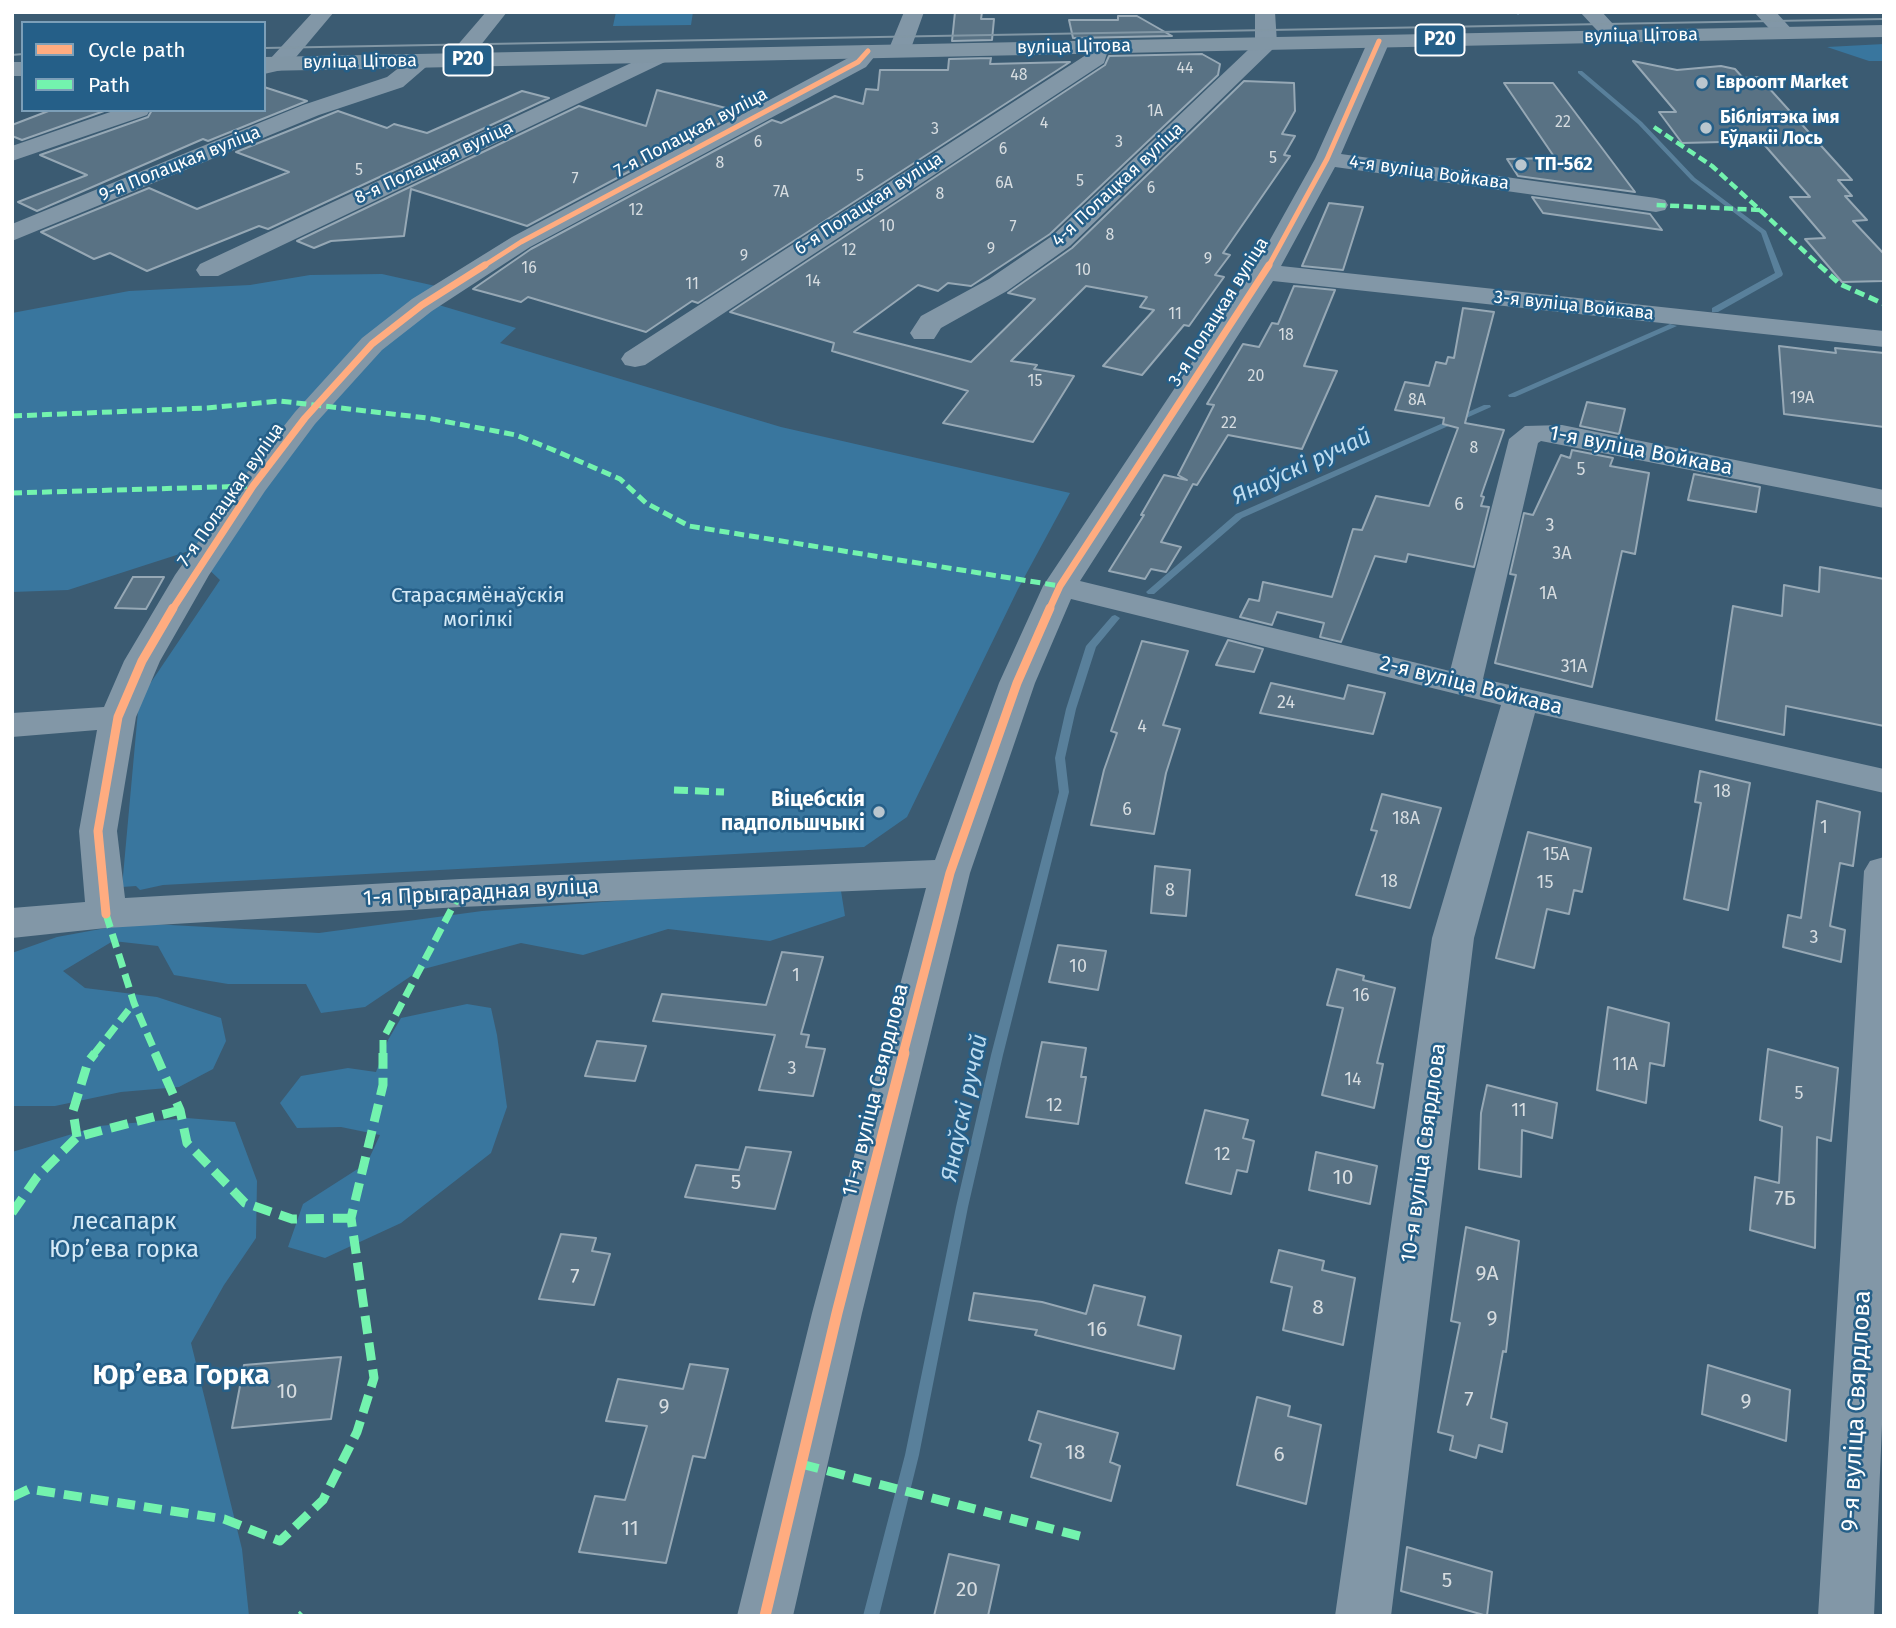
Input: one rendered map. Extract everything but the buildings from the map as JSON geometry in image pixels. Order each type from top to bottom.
[{"type":"main road","name":"вуліца Цітова","points":[[269,65],[1884,32]]},
{"type":"street","points":[[269,65],[324,12]]},
{"type":"street","points":[[457,60],[497,12]]},
{"type":"street","points":[[899,51],[914,12]]},
{"type":"street","points":[[1265,12],[1266,43]]},
{"type":"street","points":[[1590,12],[1613,36]]},
{"type":"street","points":[[1764,12],[1784,33]]},
{"type":"street","name":"3-я Полацкая вуліца","points":[[1060,586],[1265,272],[1327,159],[1379,41]]},
{"type":"street","name":"4-я Полацкая вуліца","points":[[924,333],[931,322],[998,285],[1060,241],[1266,43]]},
{"type":"street","name":"6-я Полацкая вуліца","points":[[635,359],[1096,58],[1098,47]]},
{"type":"street","name":"7-я Полацкая вуліца","points":[[106,914],[99,831],[118,717],[142,661],[215,541],[305,418],[372,344],[422,305],[521,242],[858,62],[868,51]]},
{"type":"street","name":"8-я Полацкая вуліца","points":[[209,270],[659,56]]},
{"type":"street","name":"9-я Полацкая вуліца","points":[[12,233],[311,110],[395,82],[413,71],[422,61]]},
{"type":"street","points":[[12,154],[133,112]]},
{"type":"street","name":"4-я вуліца Войкава","points":[[1327,159],[1656,205]]},
{"type":"street","name":"3-я вуліца Войкава","points":[[1265,272],[1884,339]]},
{"type":"street","name":"1-я вуліца Войкава","points":[[1464,685],[1524,439],[1536,432],[1562,434],[1884,499]]},
{"type":"street","name":"2-я вуліца Войкава","points":[[1060,586],[1521,699],[1884,781]]},
{"type":"street","name":"11-я вуліца Свярдлова","points":[[765,1616],[836,1313],[950,873],[1017,683],[1060,586]]},
{"type":"street","name":"10-я вуліца Свярдлова","points":[[1363,1616],[1453,938],[1521,699]]},
{"type":"street","points":[[12,724],[118,717]]},
{"type":"street","name":"9-я вуліца Свярдлова","points":[[1846,1616],[1884,871]]},
{"type":"street","name":"1-я Прыгарадная вуліца","points":[[12,923],[106,914],[460,893],[950,873]]},
{"type":"green space","points":[[616,12],[693,12],[691,25],[613,26]]},
{"type":"green space","points":[[1884,44],[1884,61],[1869,61],[1827,47]]},
{"type":"green space","name":"Старасямёнаўскія могілкі","points":[[382,274],[440,287],[422,300],[516,328],[500,343],[781,427],[1070,493],[1018,589],[907,817],[864,847],[163,885],[140,890],[136,886],[122,887],[139,700],[220,580],[189,551],[68,590],[12,592],[12,313],[129,291],[250,285],[310,275]]},
{"type":"green space","points":[[841,891],[845,916],[770,941],[668,929],[583,955],[521,943],[420,970],[365,1007],[321,1013],[306,984],[228,984],[174,975],[158,946],[113,941],[63,971],[85,988],[157,997],[221,1018],[226,1041],[213,1069],[179,1087],[121,1092],[55,1106],[12,1106],[12,953],[57,937],[133,923],[319,933],[482,911],[642,899]]},
{"type":"green space","points":[[467,1004],[491,1008],[497,1035],[507,1107],[491,1153],[401,1223],[325,1258],[288,1247],[303,1204],[367,1163],[380,1135],[341,1127],[297,1128],[280,1103],[301,1076],[348,1068],[376,1072],[388,1040],[401,1018]]},
{"type":"green space","name":"лесапарк Юрʼева горка","points":[[187,1118],[235,1122],[257,1181],[256,1238],[224,1285],[191,1343],[242,1549],[249,1616],[12,1616],[12,1152],[99,1126]]},
{"type":"waterway","name":"Янаўскі ручай","points":[[1580,72],[1640,123],[1693,179],[1764,232],[1779,274],[1715,310]]},
{"type":"waterway","name":"Янаўскі ручай","points":[[1512,395],[1673,326]]},
{"type":"waterway","name":"Янаўскі ручай","points":[[1151,592],[1239,516],[1487,407]]},
{"type":"waterway","name":"Янаўскі ручай","points":[[871,1616],[912,1455],[962,1207],[997,1055],[1064,792],[1060,758],[1071,709],[1091,646],[1115,618]]},
{"type":"tram line","points":[[266,48],[1884,19]]},
{"type":"tram line","points":[[12,55],[21,54]]},
{"type":"marked path","points":[[1654,127],[1712,166],[1760,210],[1656,205]]},
{"type":"marked path","points":[[1760,210],[1840,284],[1884,304]]},
{"type":"marked path","points":[[12,416],[207,408],[280,401],[427,418],[516,435],[551,449],[620,479],[646,503],[689,526],[1060,586]]},
{"type":"marked path","points":[[12,493],[253,486]]},
{"type":"marked path","points":[[674,790],[724,792]]},
{"type":"marked path","points":[[12,1497],[29,1489],[224,1519],[280,1541],[323,1500],[357,1432],[374,1378],[351,1218],[383,1085],[383,1039],[460,893]]},
{"type":"marked path","points":[[106,914],[134,1003],[180,1110],[187,1143],[245,1203],[292,1219],[351,1218]]},
{"type":"marked path","points":[[77,1137],[73,1111],[88,1062],[134,1003]]},
{"type":"marked path","points":[[12,1213],[37,1177],[77,1137],[180,1110]]},
{"type":"marked path","points":[[801,1464],[1087,1538]]},
{"type":"cycle path","points":[[765,1616],[837,1313],[950,873],[1017,683],[1060,586],[1265,272],[1327,159],[1379,41]]},
{"type":"cycle path","points":[[106,914],[98,831],[118,717],[142,661],[192,575],[253,486],[305,418],[372,344],[422,305],[521,242],[858,62],[868,51]]},
{"type":"place","name":"Евроопт Market","points":[[1702,83]]},
{"type":"place","name":"Бібліятэка імя Еўдакіі Лось","points":[[1706,128]]},
{"type":"place","name":"ТП-562","points":[[1521,165]]},
{"type":"place","name":"Віцебскія падпольшчыкі","points":[[879,812]]},
{"type":"district","name":"Юрʼева Горка","points":[[181,1376]]}]
